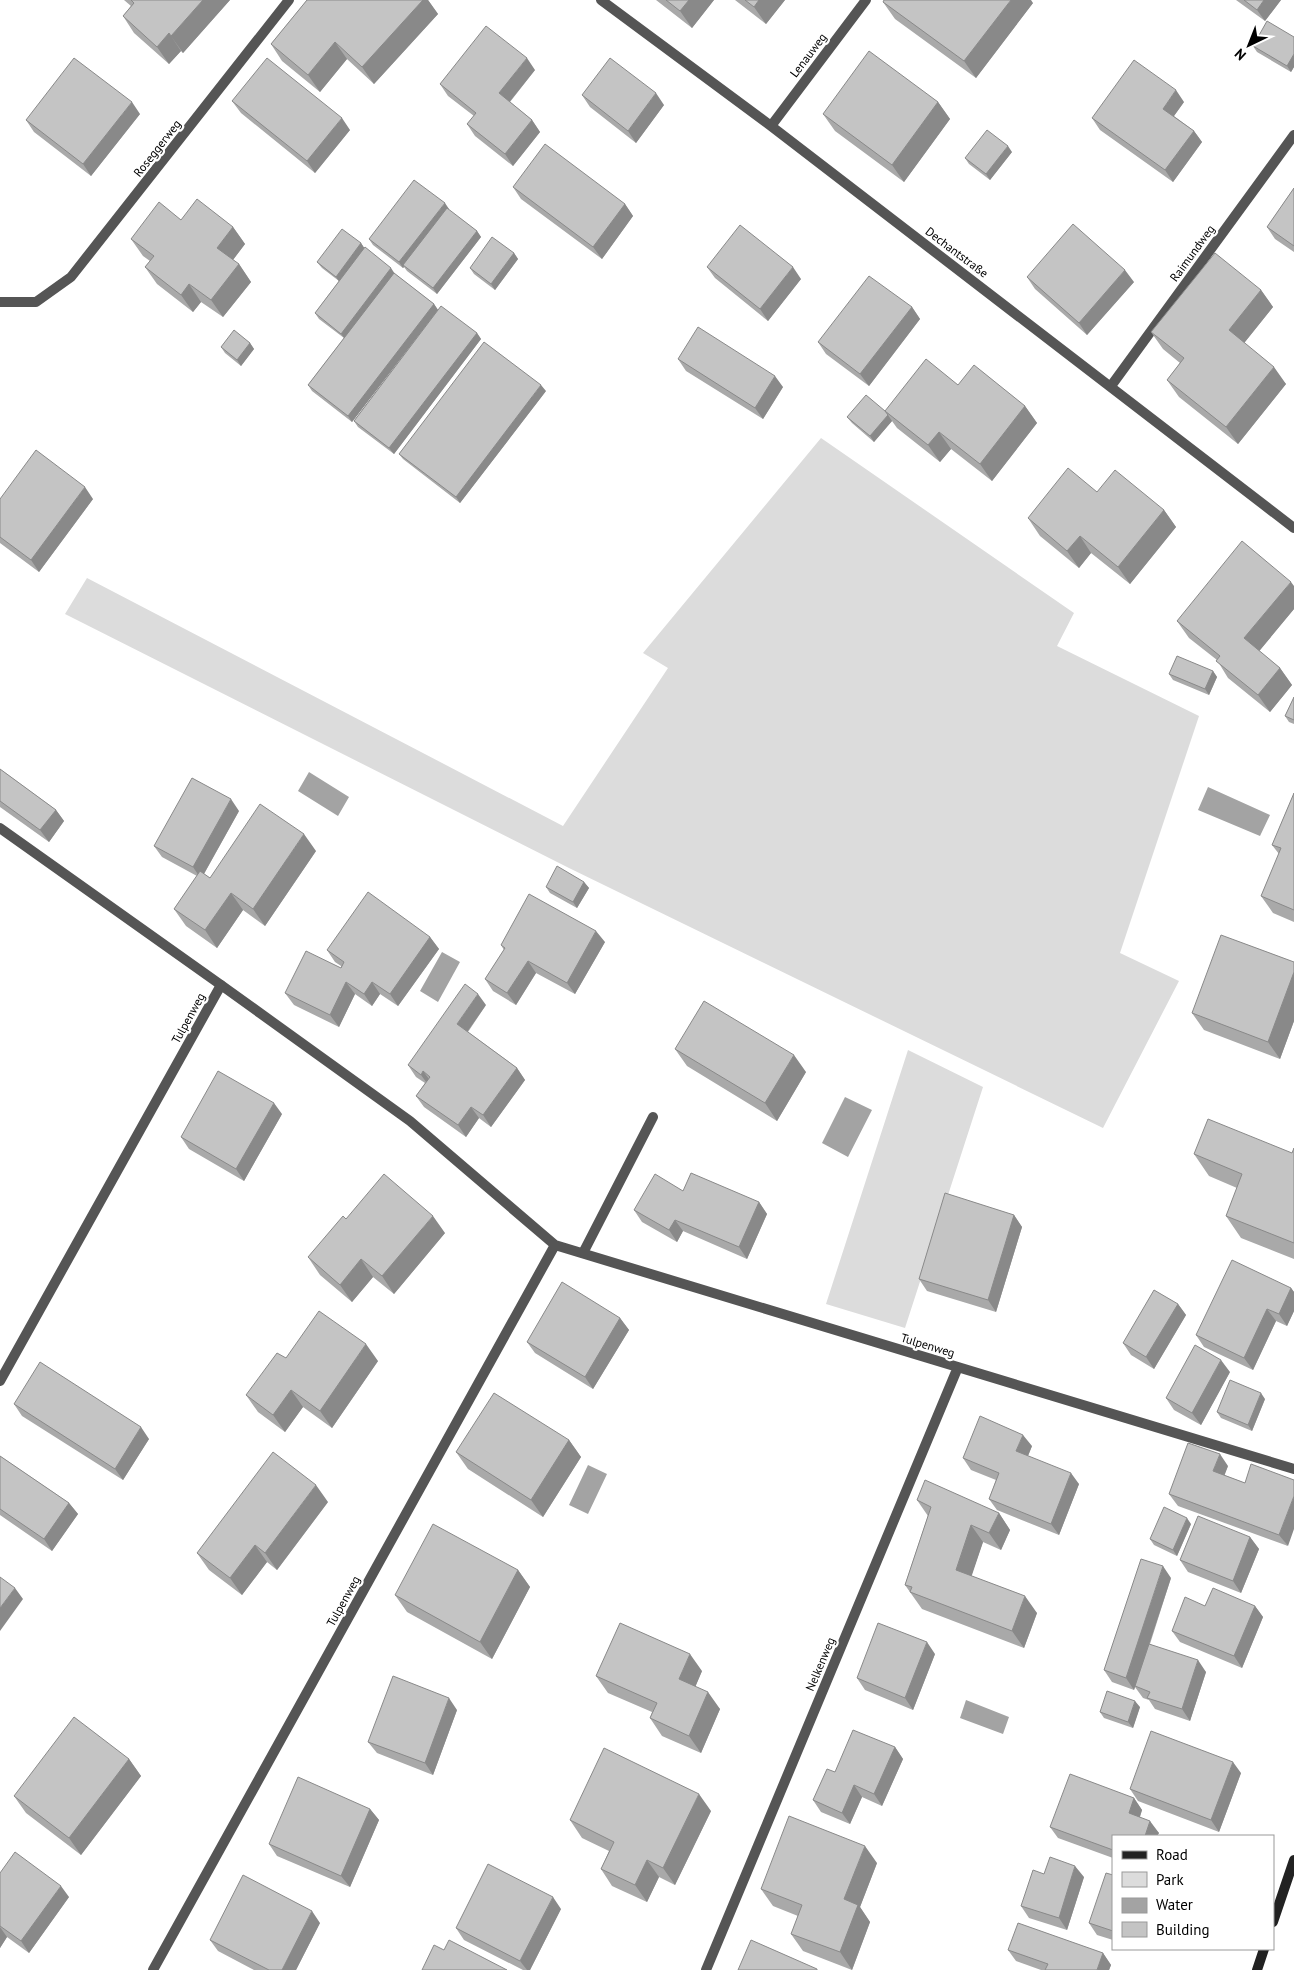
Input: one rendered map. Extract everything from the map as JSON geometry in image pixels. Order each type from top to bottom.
[{"type":"main road","points":[[1274,1919],[1294,1860]]},
{"type":"main road","points":[[1257,1970],[1264,1950]]},
{"type":"street","name":"Roseggerweg","points":[[0,302],[36,302],[71,277],[289,0]]},
{"type":"street","name":"Dechantstraße","points":[[601,0],[771,126],[1294,528]]},
{"type":"street","name":"Lenauweg","points":[[771,126],[866,0]]},
{"type":"street","name":"Raimundweg","points":[[1111,386],[1294,135]]},
{"type":"street","points":[[0,828],[221,985]]},
{"type":"street","name":"Tulpenweg","points":[[0,1381],[221,985],[410,1121],[555,1245],[1294,1469]]},
{"type":"street","points":[[583,1253],[653,1117]]},
{"type":"street","name":"Tulpenweg","points":[[153,1970],[555,1245]]},
{"type":"street","name":"Nelkenweg","points":[[706,1970],[958,1367]]},
{"type":"green space","points":[[821,438],[1074,613],[1057,646],[1199,716],[1120,953],[1179,981],[1103,1128],[569,868],[65,614],[87,578],[563,826],[668,668],[643,653]]},
{"type":"green space","points":[[908,1050],[983,1087],[905,1328],[826,1304]]},
{"type":"water","points":[[309,772],[349,797],[338,816],[298,791]]},
{"type":"water","points":[[1208,787],[1270,815],[1260,836],[1198,810]]},
{"type":"water","points":[[442,952],[460,962],[438,1002],[420,991]]},
{"type":"water","points":[[845,1097],[872,1110],[848,1157],[822,1143]]},
{"type":"water","points":[[588,1465],[607,1474],[588,1514],[569,1505]]},
{"type":"water","points":[[966,1700],[1009,1717],[1003,1734],[960,1718]]},
{"type":"building","points":[[131,0],[203,0],[171,36],[169,33],[157,47],[123,16],[134,3]]},
{"type":"building","points":[[307,0],[423,0],[362,67],[335,42],[308,75],[271,44]]},
{"type":"building","points":[[666,0],[689,0],[680,11]]},
{"type":"building","points":[[745,0],[759,0],[754,7]]},
{"type":"building","points":[[884,0],[1011,0],[964,61],[883,2]]},
{"type":"building","points":[[1244,0],[1264,0],[1257,10]]},
{"type":"building","points":[[1267,21],[1294,37],[1294,54],[1287,66],[1253,46]]},
{"type":"building","points":[[486,26],[527,58],[499,93],[532,120],[505,154],[467,124],[476,113],[440,84]]},
{"type":"building","points":[[869,51],[938,102],[892,165],[823,114]]},
{"type":"building","points":[[74,58],[132,102],[83,164],[26,120]]},
{"type":"building","points":[[267,58],[342,118],[307,161],[232,101]]},
{"type":"building","points":[[610,58],[656,93],[628,131],[582,95]]},
{"type":"building","points":[[1134,60],[1176,90],[1163,109],[1194,131],[1165,170],[1092,118]]},
{"type":"building","points":[[987,130],[1008,146],[986,174],[965,158]]},
{"type":"building","points":[[545,144],[625,204],[593,247],[513,187]]},
{"type":"building","points":[[414,180],[445,203],[399,262],[369,239]]},
{"type":"building","points":[[1294,188],[1294,246],[1267,227]]},
{"type":"building","points":[[197,199],[233,227],[217,248],[239,264],[211,300],[189,284],[181,295],[145,267],[154,256],[131,239],[159,202],[181,220]]},
{"type":"building","points":[[447,208],[477,231],[433,288],[403,265]]},
{"type":"building","points":[[1073,224],[1125,270],[1079,323],[1027,277]]},
{"type":"building","points":[[740,225],[793,267],[760,309],[707,267]]},
{"type":"building","points":[[342,229],[361,243],[336,277],[317,262]]},
{"type":"building","points":[[492,237],[514,253],[491,284],[470,268]]},
{"type":"building","points":[[365,247],[391,268],[341,334],[315,313]]},
{"type":"building","points":[[1215,253],[1261,290],[1229,330],[1274,367],[1226,427],[1167,380],[1184,358],[1151,332]]},
{"type":"building","points":[[394,273],[434,304],[348,416],[308,385]]},
{"type":"building","points":[[869,276],[912,307],[860,374],[818,342]]},
{"type":"building","points":[[441,306],[477,333],[389,448],[354,421]]},
{"type":"building","points":[[698,327],[775,376],[755,408],[678,359]]},
{"type":"building","points":[[234,330],[250,343],[237,360],[221,347]]},
{"type":"building","points":[[484,342],[541,385],[456,497],[399,454]]},
{"type":"building","points":[[926,359],[958,385],[974,365],[1025,406],[980,464],[939,432],[928,445],[885,411]]},
{"type":"building","points":[[866,395],[888,415],[870,436],[847,417]]},
{"type":"building","points":[[36,450],[85,487],[31,560],[0,537],[0,499]]},
{"type":"building","points":[[1068,468],[1097,492],[1115,470],[1164,510],[1118,567],[1080,536],[1067,551],[1028,518]]},
{"type":"building","points":[[1242,541],[1291,582],[1244,638],[1280,668],[1258,695],[1216,661],[1220,656],[1177,621]]},
{"type":"building","points":[[1177,656],[1213,671],[1205,689],[1169,674]]},
{"type":"building","points":[[1294,697],[1294,720],[1285,716]]},
{"type":"building","points":[[0,769],[56,810],[40,830],[0,801]]},
{"type":"building","points":[[192,778],[231,799],[193,867],[154,846]]},
{"type":"building","points":[[1294,793],[1294,910],[1261,896],[1281,848],[1272,845]]},
{"type":"building","points":[[260,804],[304,834],[253,909],[231,893],[205,930],[174,909],[200,871],[210,878]]},
{"type":"building","points":[[557,866],[584,882],[573,902],[546,887]]},
{"type":"building","points":[[368,892],[430,937],[390,994],[372,982],[364,994],[346,982],[330,1015],[285,993],[306,951],[341,968],[344,962],[327,950]]},
{"type":"building","points":[[529,894],[596,931],[567,983],[528,961],[507,993],[485,979],[505,948],[501,945]]},
{"type":"building","points":[[1221,935],[1294,962],[1294,972],[1268,1042],[1192,1013]]},
{"type":"building","points":[[465,984],[478,994],[457,1024],[517,1068],[483,1115],[471,1107],[458,1125],[416,1096],[430,1077],[423,1071],[421,1075],[408,1065]]},
{"type":"building","points":[[704,1001],[794,1055],[765,1103],[675,1049]]},
{"type":"building","points":[[218,1071],[274,1103],[236,1169],[181,1137]]},
{"type":"building","points":[[1208,1119],[1292,1153],[1294,1148],[1294,1243],[1226,1216],[1242,1174],[1194,1154]]},
{"type":"building","points":[[691,1173],[759,1202],[739,1247],[675,1220],[669,1230],[634,1210],[655,1174],[683,1191]]},
{"type":"building","points":[[384,1174],[433,1216],[382,1276],[361,1259],[340,1285],[308,1257],[343,1216],[346,1219]]},
{"type":"building","points":[[945,1193],[1014,1215],[988,1300],[919,1279]]},
{"type":"building","points":[[1232,1260],[1291,1288],[1279,1314],[1267,1309],[1244,1358],[1196,1335]]},
{"type":"building","points":[[562,1282],[620,1318],[585,1377],[527,1342]]},
{"type":"building","points":[[1154,1290],[1178,1304],[1146,1357],[1123,1343]]},
{"type":"building","points":[[319,1311],[366,1344],[320,1411],[291,1390],[273,1415],[246,1395],[277,1353],[286,1358]]},
{"type":"building","points":[[1195,1345],[1221,1360],[1192,1413],[1166,1398]]},
{"type":"building","points":[[40,1362],[141,1427],[115,1469],[14,1404]]},
{"type":"building","points":[[1230,1380],[1261,1393],[1248,1425],[1217,1412]]},
{"type":"building","points":[[494,1393],[569,1440],[531,1500],[456,1452]]},
{"type":"building","points":[[980,1416],[1023,1435],[1016,1451],[1071,1473],[1051,1524],[989,1499],[999,1473],[963,1458]]},
{"type":"building","points":[[1188,1443],[1220,1454],[1213,1471],[1245,1483],[1251,1464],[1294,1480],[1294,1496],[1279,1535],[1169,1494]]},
{"type":"building","points":[[273,1452],[316,1485],[265,1553],[255,1545],[230,1578],[197,1553]]},
{"type":"building","points":[[0,1456],[69,1503],[44,1539],[0,1509]]},
{"type":"building","points":[[925,1480],[999,1513],[989,1533],[971,1525],[956,1570],[1025,1596],[1012,1631],[910,1592],[912,1587],[905,1585],[931,1507],[917,1500]]},
{"type":"building","points":[[1164,1507],[1187,1518],[1173,1550],[1150,1539]]},
{"type":"building","points":[[1198,1516],[1250,1537],[1233,1581],[1180,1560]]},
{"type":"building","points":[[433,1524],[518,1570],[480,1642],[395,1595]]},
{"type":"building","points":[[1141,1559],[1163,1566],[1126,1678],[1104,1670]]},
{"type":"building","points":[[0,1577],[15,1588],[0,1608]]},
{"type":"building","points":[[1213,1588],[1255,1606],[1234,1656],[1172,1631],[1185,1597],[1205,1606]]},
{"type":"building","points":[[620,1623],[690,1654],[679,1679],[708,1692],[689,1736],[650,1718],[657,1703],[596,1676]]},
{"type":"building","points":[[878,1623],[927,1642],[905,1698],[857,1678]]},
{"type":"building","points":[[1149,1644],[1198,1660],[1182,1709],[1147,1698],[1150,1692],[1135,1686]]},
{"type":"building","points":[[393,1676],[449,1698],[425,1763],[368,1742]]},
{"type":"building","points":[[1107,1691],[1135,1701],[1128,1722],[1100,1712]]},
{"type":"building","points":[[74,1717],[129,1759],[69,1838],[14,1796]]},
{"type":"building","points":[[853,1730],[895,1747],[874,1794],[854,1785],[842,1813],[813,1800],[827,1769],[835,1772]]},
{"type":"building","points":[[1151,1731],[1233,1762],[1211,1820],[1130,1789]]},
{"type":"building","points":[[604,1748],[699,1794],[663,1868],[647,1860],[635,1885],[601,1869],[614,1842],[570,1820]]},
{"type":"building","points":[[1070,1774],[1134,1798],[1129,1813],[1150,1821],[1145,1835],[1112,1835],[1112,1850],[1050,1827]]},
{"type":"building","points":[[298,1777],[370,1809],[341,1876],[269,1844]]},
{"type":"building","points":[[789,1816],[865,1846],[844,1899],[858,1905],[840,1952],[791,1934],[802,1905],[761,1889]]},
{"type":"building","points":[[15,1852],[61,1886],[21,1941],[0,1926],[0,1873]]},
{"type":"building","points":[[1050,1857],[1075,1866],[1059,1918],[1021,1906],[1033,1870],[1044,1874]]},
{"type":"building","points":[[488,1864],[553,1897],[520,1961],[456,1928]]},
{"type":"building","points":[[1106,1873],[1112,1875],[1112,1931],[1089,1923]]},
{"type":"building","points":[[243,1875],[312,1911],[282,1970],[269,1970],[210,1940]]},
{"type":"building","points":[[1018,1923],[1103,1953],[1097,1970],[1045,1970],[1048,1964],[1008,1950]]},
{"type":"building","points":[[449,1940],[507,1970],[422,1970],[434,1945],[444,1950]]},
{"type":"building","points":[[751,1940],[817,1969],[817,1970],[738,1970]]}]
